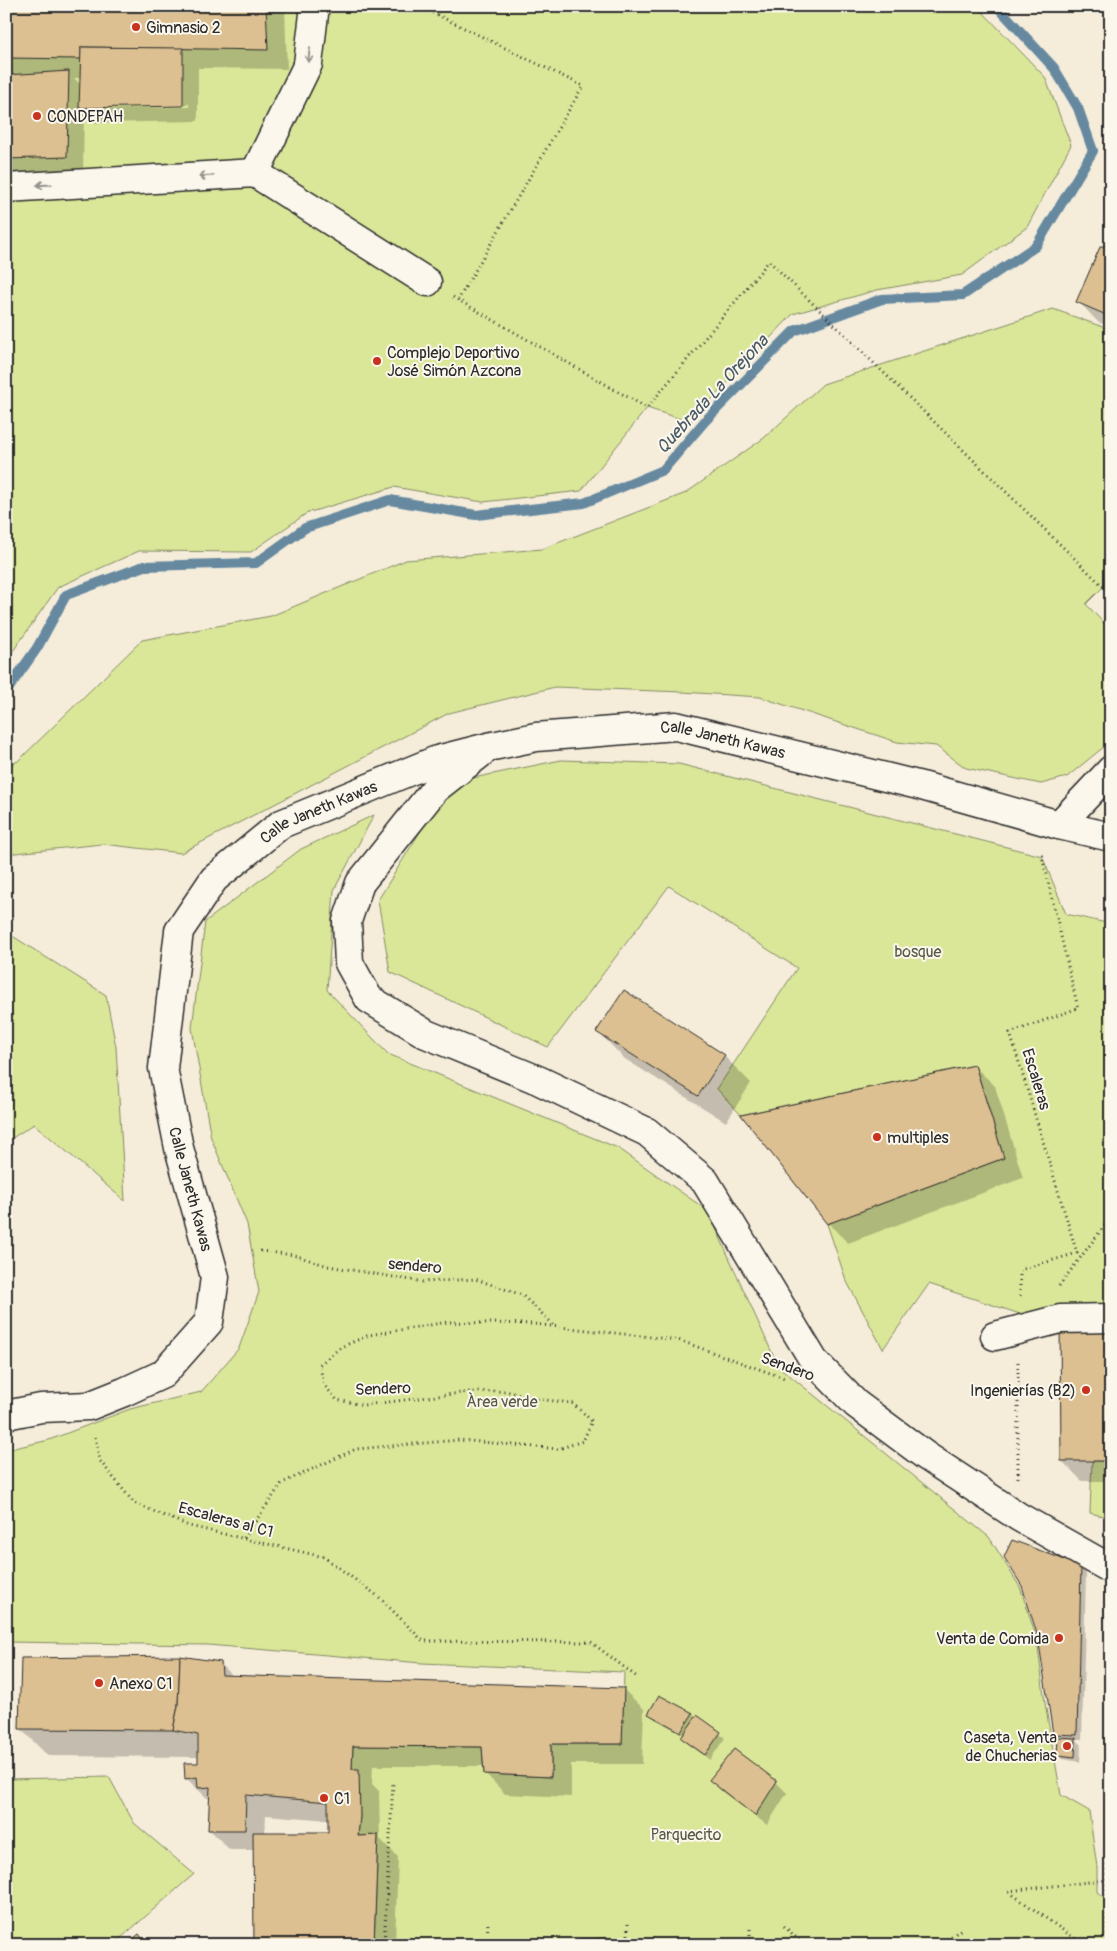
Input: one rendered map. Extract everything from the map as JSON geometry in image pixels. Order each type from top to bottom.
[{"type":"lane","points":[[255,173],[308,64],[314,14],[313,6]]},
{"type":"lane","points":[[6,188],[255,173],[427,282]]},
{"type":"lane","name":"Calle Janeth Kawas","points":[[6,1416],[41,1408],[89,1406],[163,1374],[209,1322],[215,1277],[179,1148],[163,1068],[179,931],[214,879],[281,824],[437,760],[488,747],[536,737],[676,726],[922,786],[1058,825],[1111,837]]},
{"type":"lane","points":[[488,747],[435,789],[360,883],[347,921],[349,963],[369,998],[426,1034],[538,1080],[647,1132],[705,1181],[814,1361],[856,1404],[926,1456],[1019,1517],[1111,1569]]},
{"type":"lane","points":[[1058,825],[1111,770]]},
{"type":"lane","points":[[1011,1326],[1060,1319],[1111,1318]]},
{"type":"path","points":[[419,6],[583,86],[458,300]]},
{"type":"path","points":[[427,282],[647,408],[769,261],[1111,594]]},
{"type":"path","name":"Escaleras","points":[[1011,1326],[1020,1270],[1077,1253],[1010,1034],[1078,1008],[1042,856]]},
{"type":"path","points":[[1054,1293],[1111,1218]]},
{"type":"path","name":"sendero","points":[[260,1251],[294,1255],[328,1266],[422,1282],[475,1279],[522,1295],[555,1326]]},
{"type":"path","name":"Sendero","points":[[244,1538],[282,1483],[356,1449],[459,1440],[558,1449],[583,1442],[592,1421],[572,1403],[537,1399],[506,1391],[469,1392],[364,1405],[337,1400],[325,1386],[319,1365],[341,1347],[370,1335],[448,1322],[555,1326],[678,1340],[791,1380]]},
{"type":"path","points":[[1011,1326],[1019,1517]]},
{"type":"path","name":"Escaleras al C1","points":[[89,1406],[100,1462],[134,1504],[189,1526],[324,1557],[379,1597],[423,1641],[591,1642],[637,1678]]},
{"type":"path","points":[[384,1945],[393,1783]]},
{"type":"path","points":[[1107,1859],[1107,1945]]},
{"type":"path","points":[[1084,1945],[1008,1892],[1107,1880]]},
{"type":"path","points":[[487,1945],[488,1923]]},
{"type":"path","points":[[628,1924],[628,1945]]},
{"type":"path","points":[[784,1926],[804,1945]]},
{"type":"path","points":[[750,1927],[750,1945]]},
{"type":"path","points":[[939,1945],[963,1928]]},
{"type":"green space","name":"Complejo Deportivo José Simón Azcona","points":[[6,6],[977,6],[1045,77],[1071,145],[1027,227],[962,275],[877,290],[793,314],[690,422],[647,408],[581,491],[483,502],[394,487],[307,513],[251,552],[139,551],[58,587],[6,661]]},
{"type":"green space","points":[[1053,309],[1111,330],[1111,579],[1086,604],[1111,631],[1111,741],[1067,777],[1041,784],[966,768],[936,746],[897,742],[760,697],[555,687],[449,713],[181,853],[102,844],[6,854],[6,766],[18,761],[142,640],[271,616],[406,560],[542,549],[686,493],[764,438],[823,384]]},
{"type":"green space","name":"bosque","points":[[561,760],[679,764],[1042,856],[1066,914],[1111,924],[1111,1317],[1060,1319],[1020,1314],[929,1284],[883,1349],[846,1280],[827,1224],[1004,1158],[975,1065],[741,1115],[717,1089],[797,968],[669,886],[548,1047],[390,972],[378,900],[428,819],[454,782]]},
{"type":"green space","name":"Àrea verde","points":[[374,815],[334,890],[327,990],[388,1054],[618,1148],[708,1211],[778,1366],[989,1537],[1020,1587],[1037,1639],[1045,1703],[1061,1795],[1089,1811],[1097,1867],[1097,1892],[1111,1903],[1111,1945],[374,1945],[378,1835],[358,1836],[360,1816],[352,1769],[353,1746],[482,1747],[484,1774],[551,1777],[551,1744],[622,1744],[624,1672],[422,1663],[208,1645],[6,1642],[6,1450],[49,1440],[130,1409],[201,1392],[239,1348],[259,1292],[247,1224],[211,1138],[192,1028],[205,922],[301,849]]},
{"type":"green space","points":[[6,932],[106,995],[116,1047],[125,1201],[34,1124],[6,1142]]},
{"type":"green space","points":[[1092,1461],[1111,1461],[1111,1518],[1090,1513]]},
{"type":"green space","points":[[109,1777],[134,1823],[194,1874],[113,1945],[6,1945],[6,1779]]},
{"type":"building","name":"Gimnasio 2","points":[[6,6],[266,6],[268,50],[81,47],[81,59],[6,58]]},
{"type":"building","points":[[81,47],[183,48],[183,106],[79,108]]},
{"type":"building","name":"CONDEPAH","points":[[69,71],[67,157],[6,159],[6,75]]},
{"type":"building","points":[[1111,243],[1111,317],[1076,302],[1100,247]]},
{"type":"building","points":[[624,990],[725,1055],[698,1096],[596,1032]]},
{"type":"building","name":"multiples","points":[[975,1065],[1004,1158],[827,1224],[741,1115]]},
{"type":"building","name":"Ingenierías (B2)","points":[[1111,1318],[1111,1461],[1061,1461],[1060,1319]]},
{"type":"building","name":"Venta de Comida","points":[[1012,1540],[1081,1566],[1077,1735],[1053,1734],[1038,1637],[1022,1586],[1004,1557]]},
{"type":"building","name":"Anexo C1","points":[[180,1656],[178,1706],[173,1730],[19,1729],[21,1658]]},
{"type":"building","name":"C1","points":[[180,1656],[221,1662],[222,1675],[624,1688],[622,1744],[551,1744],[551,1777],[484,1774],[482,1747],[353,1746],[352,1769],[359,1769],[360,1816],[358,1836],[378,1835],[374,1945],[254,1945],[253,1832],[328,1832],[328,1802],[246,1795],[245,1830],[208,1830],[210,1787],[198,1788],[197,1777],[185,1779],[184,1763],[198,1763],[198,1735],[173,1730],[178,1706]]},
{"type":"building","points":[[659,1695],[693,1713],[681,1732],[648,1714]]},
{"type":"building","points":[[697,1715],[721,1732],[705,1755],[681,1738]]},
{"type":"building","name":"Caseta, Venta de Chucherias","points":[[1058,1737],[1076,1738],[1075,1757],[1057,1755]]},
{"type":"building","points":[[734,1749],[777,1781],[755,1816],[709,1780]]},
{"type":"building","points":[[139,1934],[147,1945],[126,1945]]},
{"type":"building","points":[[610,1938],[610,1945],[580,1945],[579,1939]]},
{"type":"waterway","name":"Quebrada La Orejona","points":[[6,692],[37,648],[66,595],[144,566],[256,563],[305,528],[390,500],[476,515],[584,503],[663,470],[705,421],[794,331],[882,299],[963,295],[1036,246],[1093,151],[1078,108],[1054,68],[997,6]]},
{"type":"place","name":"Gimnasio 2","points":[[136,27]]},
{"type":"place","name":"CONDEPAH","points":[[37,116]]},
{"type":"place","name":"Complejo Deportivo José Simón Azcona","points":[[377,361]]},
{"type":"place","name":"multiples","points":[[877,1137]]},
{"type":"place","name":"Ingenierías (B2)","points":[[1086,1390]]},
{"type":"place","name":"Venta de Comida","points":[[1059,1638]]},
{"type":"place","name":"Anexo C1","points":[[99,1683]]},
{"type":"place","name":"Caseta, Venta de Chucherias","points":[[1067,1746]]},
{"type":"place","name":"C1","points":[[324,1798]]},
{"type":"park label","name":"Parquecito","points":[[686,1834]]}]
